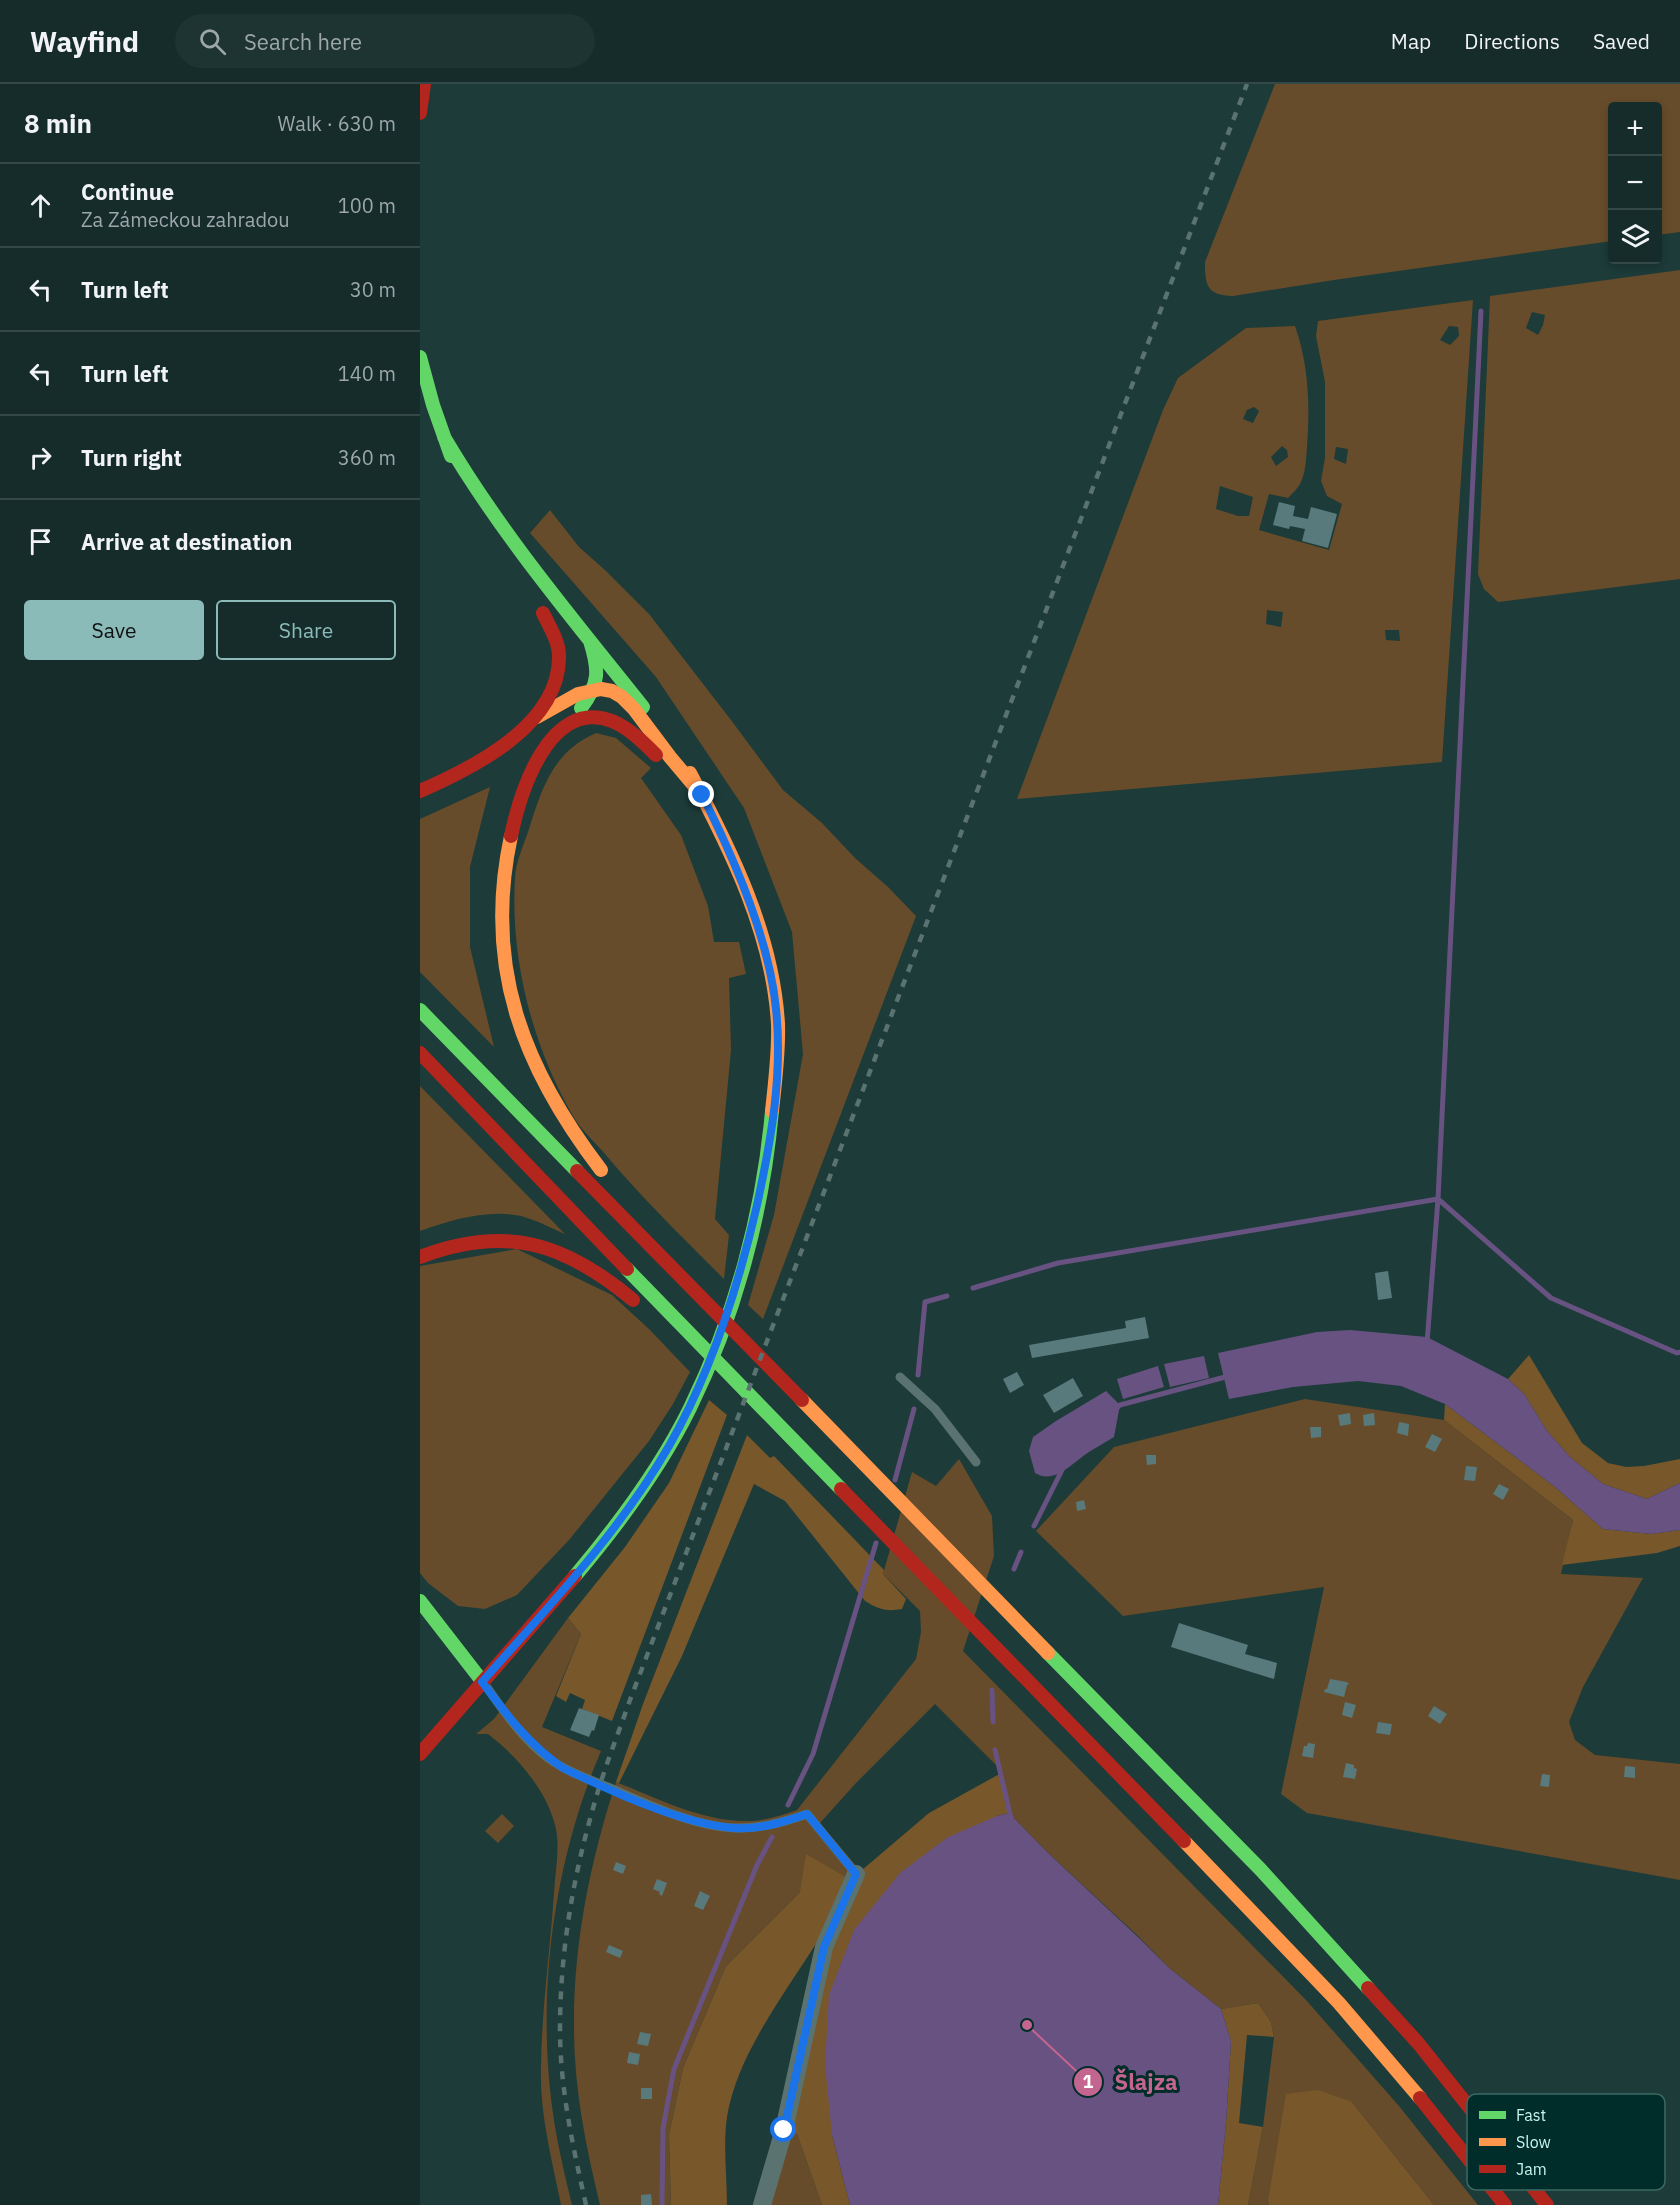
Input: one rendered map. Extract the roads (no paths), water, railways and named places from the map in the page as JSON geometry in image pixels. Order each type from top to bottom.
[{"type":"main road","points":[[420,113],[423,84]]},
{"type":"main road","points":[[420,357],[444,437],[475,510]]},
{"type":"main road","points":[[420,1754],[602,1544],[669,1447],[702,1380],[731,1305],[766,1163],[778,1049],[776,1006],[766,959],[752,912],[731,852],[682,758],[500,527],[444,437]]},
{"type":"main road","points":[[420,791],[469,769],[494,753],[544,706],[554,688],[559,655],[540,609],[570,646]]},
{"type":"main road","points":[[590,641],[596,660],[599,688],[542,749],[529,775],[512,831],[505,865],[502,902],[503,939],[507,979],[528,1052],[543,1084],[579,1142],[608,1178]]},
{"type":"main road","points":[[583,662],[599,688],[656,755],[682,792]]},
{"type":"main road","points":[[527,724],[571,696],[585,691],[599,688],[622,696],[677,767],[702,795]]},
{"type":"main road","points":[[557,733],[573,721],[588,717],[604,719],[618,724],[635,735],[656,755]]},
{"type":"main road","points":[[702,826],[717,855],[734,898]]},
{"type":"main road","points":[[420,1010],[1261,1870],[1360,1978],[1467,2104]]},
{"type":"main road","points":[[420,1053],[673,1317],[1130,1783],[1339,2003],[1467,2156]]},
{"type":"main road","points":[[759,1195],[763,1072]]},
{"type":"main road","points":[[420,1257],[447,1245],[472,1240],[533,1242],[555,1250],[602,1274],[641,1308]]},
{"type":"main road","points":[[723,1298],[739,1314]]},
{"type":"main road","points":[[697,1365],[713,1381]]},
{"type":"main road","points":[[1012,1596],[1109,1713]]},
{"type":"main road","points":[[420,1601],[482,1682]]},
{"type":"main road","points":[[1106,1780],[1339,2003]]},
{"type":"main road","points":[[1493,2190],[1505,2205]]},
{"type":"main road","points":[[1535,2190],[1547,2205]]},
{"type":"street","points":[[762,2205],[784,2130],[824,1947],[856,1874]]},
{"type":"lane","points":[[900,1377],[935,1408],[976,1462]]},
{"type":"lane","points":[[482,1682],[527,1738],[563,1768],[666,1811],[719,1826],[759,1827],[807,1814],[856,1874]]},
{"type":"waterway","points":[[1427,1343],[1438,1199],[1481,311]]},
{"type":"waterway","points":[[973,1288],[1058,1263],[1438,1199],[1551,1298],[1677,1353],[1680,1352]]},
{"type":"waterway","points":[[918,1375],[925,1302],[947,1296]]},
{"type":"waterway","points":[[1115,1410],[1120,1405],[1229,1376]]},
{"type":"waterway","points":[[895,1480],[914,1409]]},
{"type":"waterway","points":[[1034,1526],[1062,1470]]},
{"type":"waterway","points":[[788,1805],[813,1754],[876,1543]]},
{"type":"waterway","points":[[1014,1569],[1021,1552]]},
{"type":"waterway","points":[[992,1690],[993,1722]]},
{"type":"waterway","points":[[995,1750],[1011,1818]]},
{"type":"waterway","points":[[662,2205],[663,2128],[674,2069],[757,1865],[772,1837]]},
{"type":"railway","points":[[586,2205],[565,2096],[560,2029],[562,1974],[568,1919],[585,1838],[600,1784],[630,1700],[1247,84]]},
{"type":"place","name":"Šlajza","points":[[1027,2025]]}]
